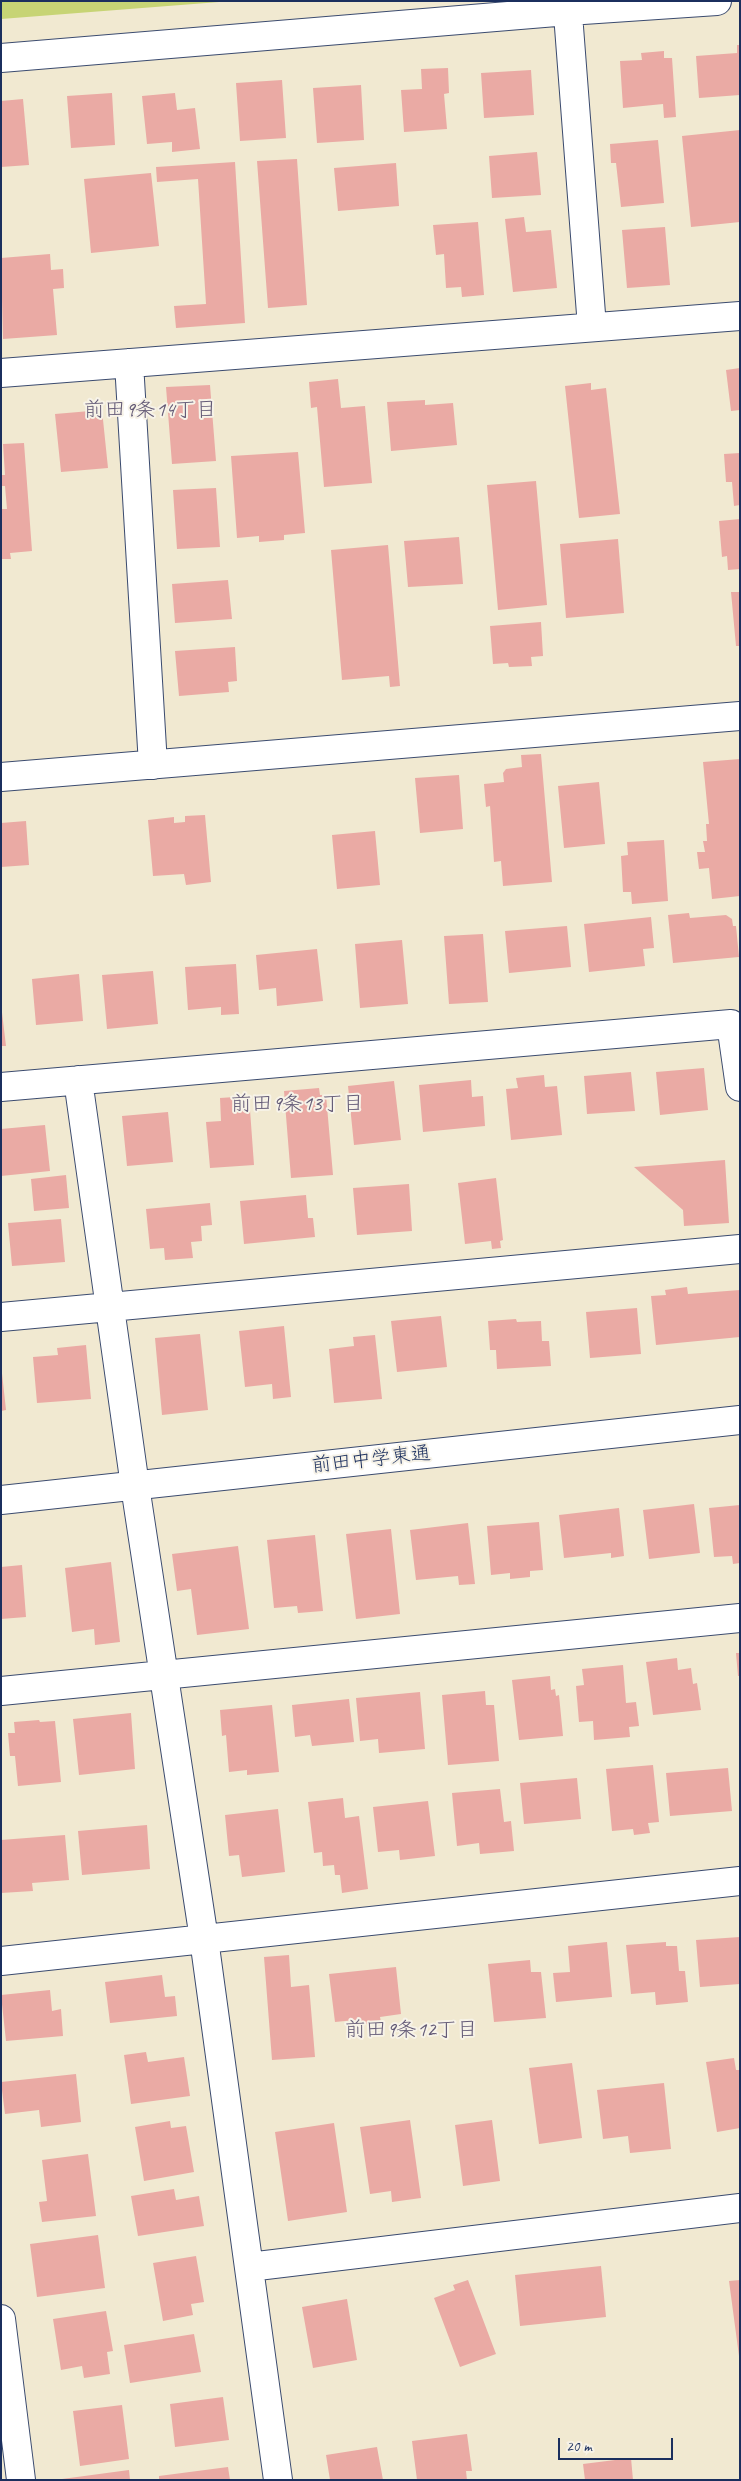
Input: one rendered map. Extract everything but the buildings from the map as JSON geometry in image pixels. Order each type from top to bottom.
[{"type":"street","points":[[1,58],[567,6],[717,1]]},
{"type":"street","points":[[567,6],[592,327]]},
{"type":"street","points":[[1,373],[740,316]]},
{"type":"street","points":[[129,363],[153,765]]},
{"type":"street","points":[[1,777],[740,716]]},
{"type":"street","points":[[1,1087],[731,1024],[740,1086]]},
{"type":"street","points":[[78,1080],[135,1486],[204,1939],[278,2480]]},
{"type":"street","points":[[1,1317],[740,1249]]},
{"type":"street","name":"前田中学東通","points":[[1,1500],[740,1420]]},
{"type":"street","points":[[1,1691],[740,1618]]},
{"type":"street","points":[[1,1961],[740,1881]]},
{"type":"street","points":[[248,2267],[740,2208]]},
{"type":"street","points":[[1,2319],[22,2480]]},
{"type":"green space","points":[[1,1],[232,1],[1,19]]},
{"type":"district","name":"前田9条14丁目","points":[[150,410]]},
{"type":"district","name":"前田9条13丁目","points":[[297,1104]]},
{"type":"district","name":"前田9条12丁目","points":[[411,2030]]}]
